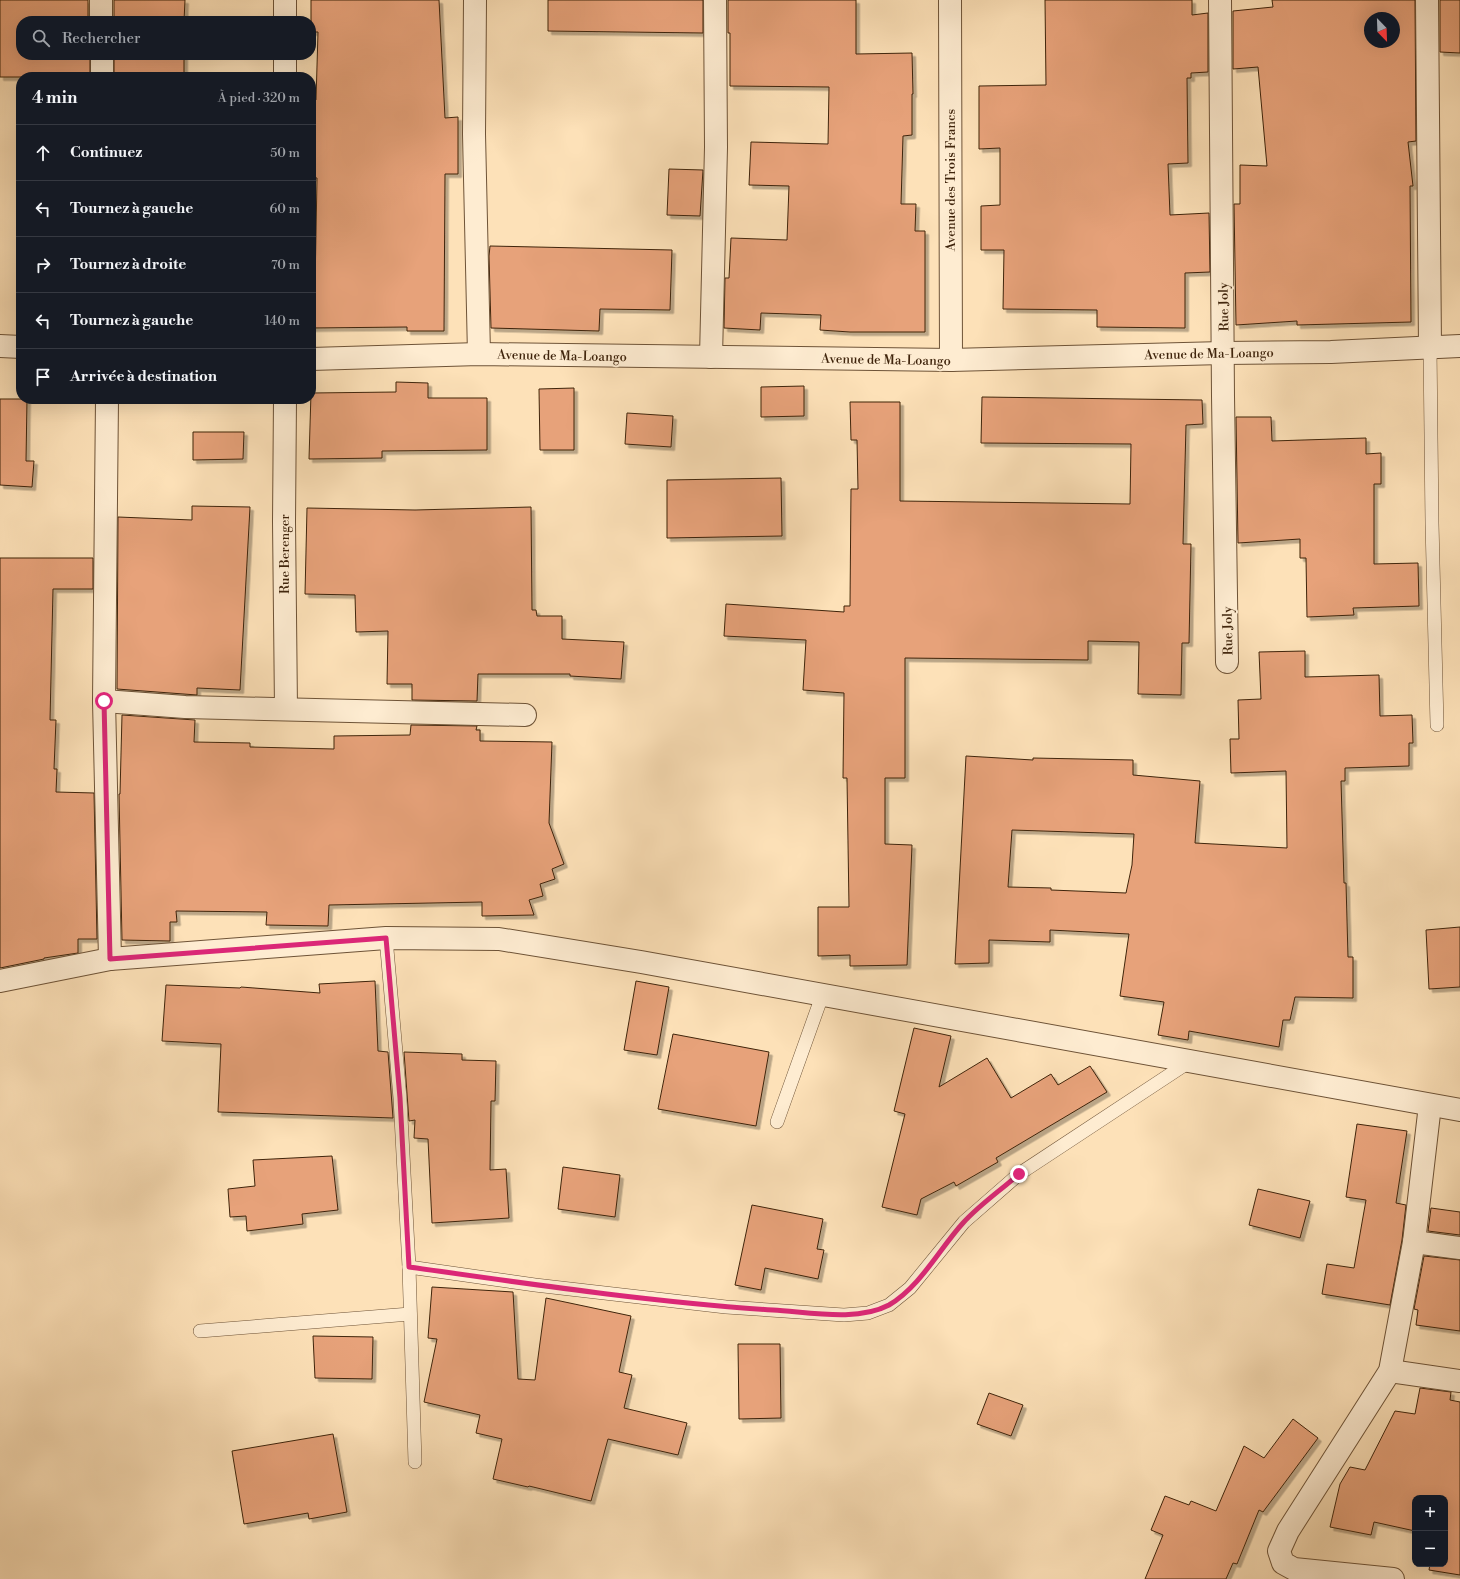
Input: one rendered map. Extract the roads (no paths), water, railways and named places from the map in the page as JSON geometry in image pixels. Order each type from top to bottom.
[{"type":"street","points":[[101,0],[101,16]]},
{"type":"street","points":[[284,0],[285,16]]},
{"type":"street","points":[[475,0],[474,134],[479,354]]},
{"type":"street","points":[[711,357],[716,147],[715,0]]},
{"type":"street","name":"Avenue des Trois Francs","points":[[950,0],[951,360]]},
{"type":"street","name":"Rue Joly","points":[[1220,0],[1227,662]]},
{"type":"street","points":[[1427,0],[1430,347]]},
{"type":"street","points":[[102,60],[102,72]]},
{"type":"street","points":[[285,60],[285,72]]},
{"type":"street","points":[[0,346],[16,347]]},
{"type":"street","name":"Avenue de Ma-Loango","points":[[316,359],[479,354],[951,360],[1223,353],[1331,352],[1460,346]]},
{"type":"street","points":[[107,404],[104,701],[110,959]]},
{"type":"street","name":"Rue Berenger","points":[[285,404],[284,522],[286,709]]},
{"type":"street","points":[[104,701],[185,707],[525,715]]},
{"type":"street","points":[[0,981],[110,959],[386,938],[499,939],[641,962],[822,996],[1460,1110]]},
{"type":"street","points":[[1393,1579],[1294,1569],[1283,1563],[1279,1551],[1288,1531],[1390,1371],[1414,1242],[1430,1105]]},
{"type":"street","points":[[1414,1242],[1460,1248]]},
{"type":"street","points":[[1390,1371],[1460,1381]]},
{"type":"lane","points":[[1430,347],[1432,523],[1437,725]]},
{"type":"lane","points":[[386,938],[400,1098],[409,1267],[415,1462]]},
{"type":"lane","points":[[777,1122],[822,996]]},
{"type":"lane","points":[[409,1267],[535,1285],[726,1307],[844,1315],[868,1313],[889,1305],[910,1288],[964,1222],[1019,1174],[1189,1062]]},
{"type":"lane","points":[[200,1331],[410,1314]]}]
